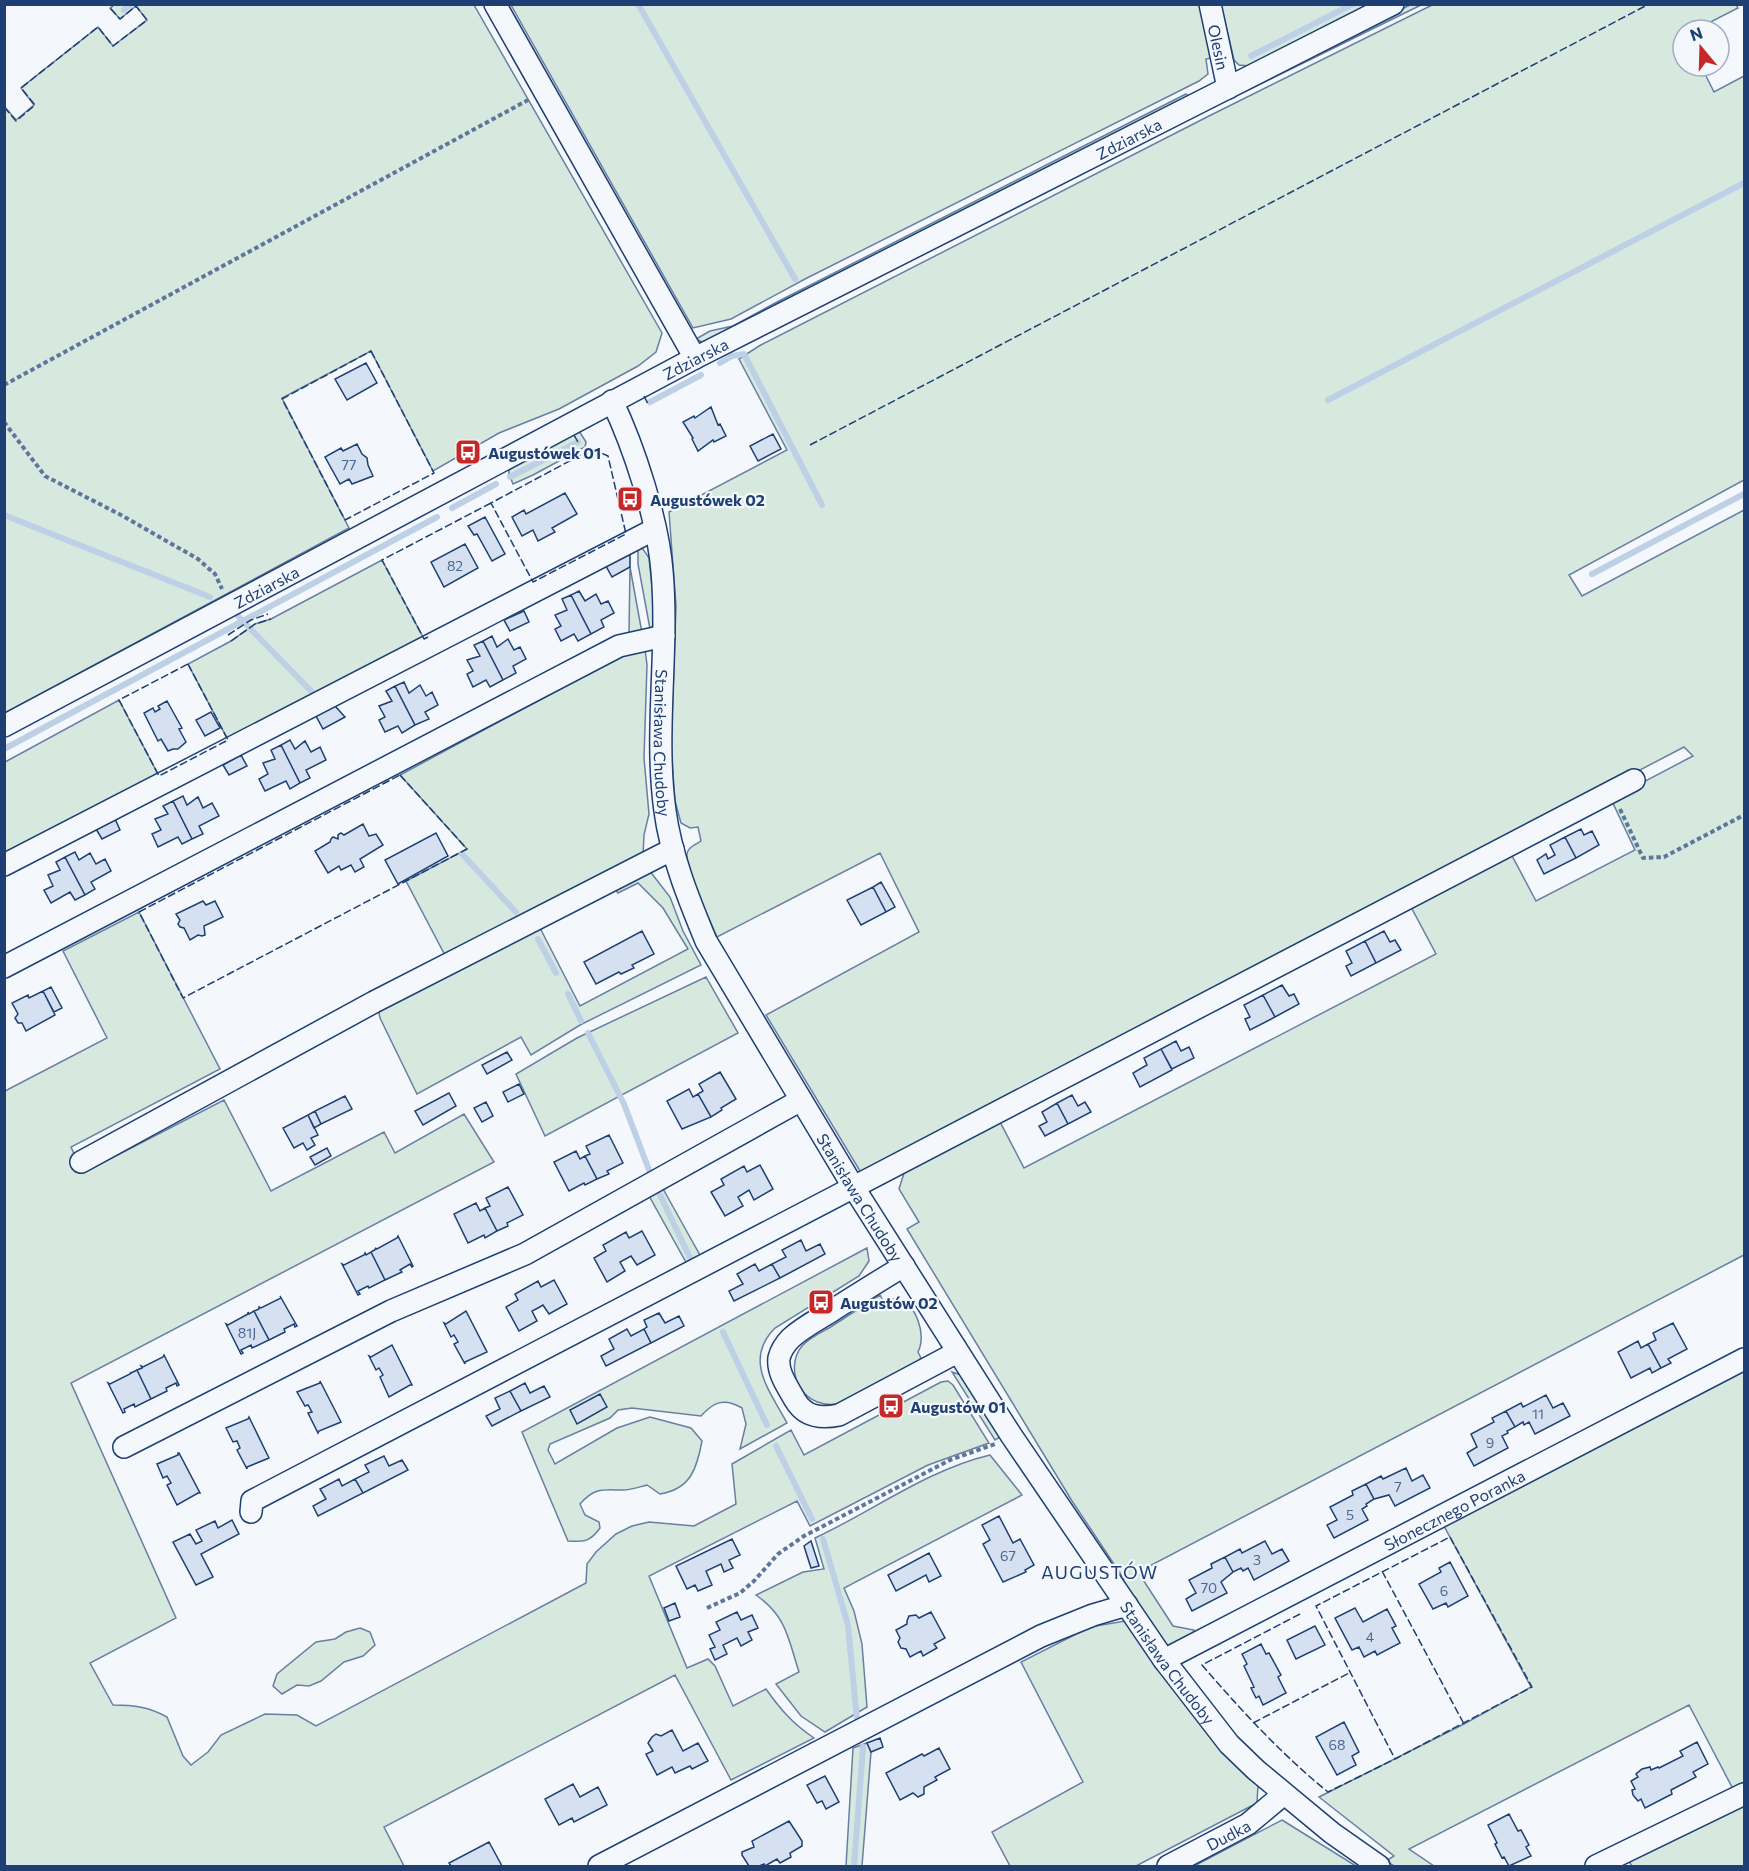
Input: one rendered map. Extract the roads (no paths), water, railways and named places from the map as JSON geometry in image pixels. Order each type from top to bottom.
[{"type":"street","points":[[495,4],[695,358]]},
{"type":"street","name":"Olesin","points":[[1210,4],[1228,88]]},
{"type":"street","name":"Zdziarska","points":[[4,726],[612,401],[1394,4]]},
{"type":"street","name":"Stanisława Chudoby","points":[[612,401],[626,433],[656,529],[662,570],[664,636],[661,774],[665,813],[689,901],[706,941],[854,1188],[1011,1435],[1164,1660],[1229,1744],[1284,1794],[1332,1833],[1379,1866]]},
{"type":"street","points":[[4,865],[656,529]]},
{"type":"street","points":[[4,967],[620,646],[664,636]]},
{"type":"street","points":[[251,1512],[252,1501],[1634,780]]},
{"type":"street","points":[[81,1162],[374,1002],[673,849]]},
{"type":"street","points":[[124,1447],[391,1311],[525,1254],[801,1100]]},
{"type":"street","points":[[904,1266],[804,1328],[784,1346],[779,1365],[784,1381],[797,1404],[813,1416],[838,1415],[950,1356],[955,1347]]},
{"type":"street","name":"Słonecznego Poranka","points":[[1164,1660],[1744,1359]]},
{"type":"street","points":[[599,1866],[1041,1636],[1093,1615],[1127,1605]]},
{"type":"street","name":"Dudka","points":[[1168,1866],[1248,1824],[1284,1794]]},
{"type":"street","points":[[1596,1866],[1744,1794]]},
{"type":"waterway","points":[[124,10],[131,4]]},
{"type":"waterway","points":[[638,4],[795,279]]},
{"type":"waterway","points":[[1251,56],[1353,4]]},
{"type":"waterway","points":[[1328,400],[1744,183]]},
{"type":"waterway","points":[[720,363],[732,356],[744,354],[822,505]]},
{"type":"waterway","points":[[650,402],[701,375]]},
{"type":"waterway","points":[[510,477],[578,442]]},
{"type":"waterway","points":[[452,508],[496,484]]},
{"type":"waterway","points":[[1592,574],[1744,494]]},
{"type":"waterway","points":[[4,515],[210,597]]},
{"type":"waterway","points":[[4,749],[437,517]]},
{"type":"waterway","points":[[237,615],[313,693]]},
{"type":"waterway","points":[[462,854],[516,912]]},
{"type":"waterway","points":[[538,939],[556,973]]},
{"type":"waterway","points":[[568,994],[581,1021]]},
{"type":"waterway","points":[[588,1033],[624,1104],[649,1170]]},
{"type":"waterway","points":[[660,1195],[691,1260]]},
{"type":"waterway","points":[[723,1332],[767,1425]]},
{"type":"waterway","points":[[776,1446],[812,1519]]},
{"type":"waterway","points":[[823,1539],[848,1625],[857,1720]]},
{"type":"waterway","points":[[854,1866],[863,1747]]},
{"type":"place","name":"Augustówek 01","points":[[468,452]]},
{"type":"place","name":"Augustówek 02","points":[[630,499]]},
{"type":"place","name":"Augustów 02","points":[[821,1302]]},
{"type":"place","name":"Augustów 01","points":[[891,1406]]},
{"type":"district","name":"AUGUSTÓW","points":[[1100,1572]]}]
